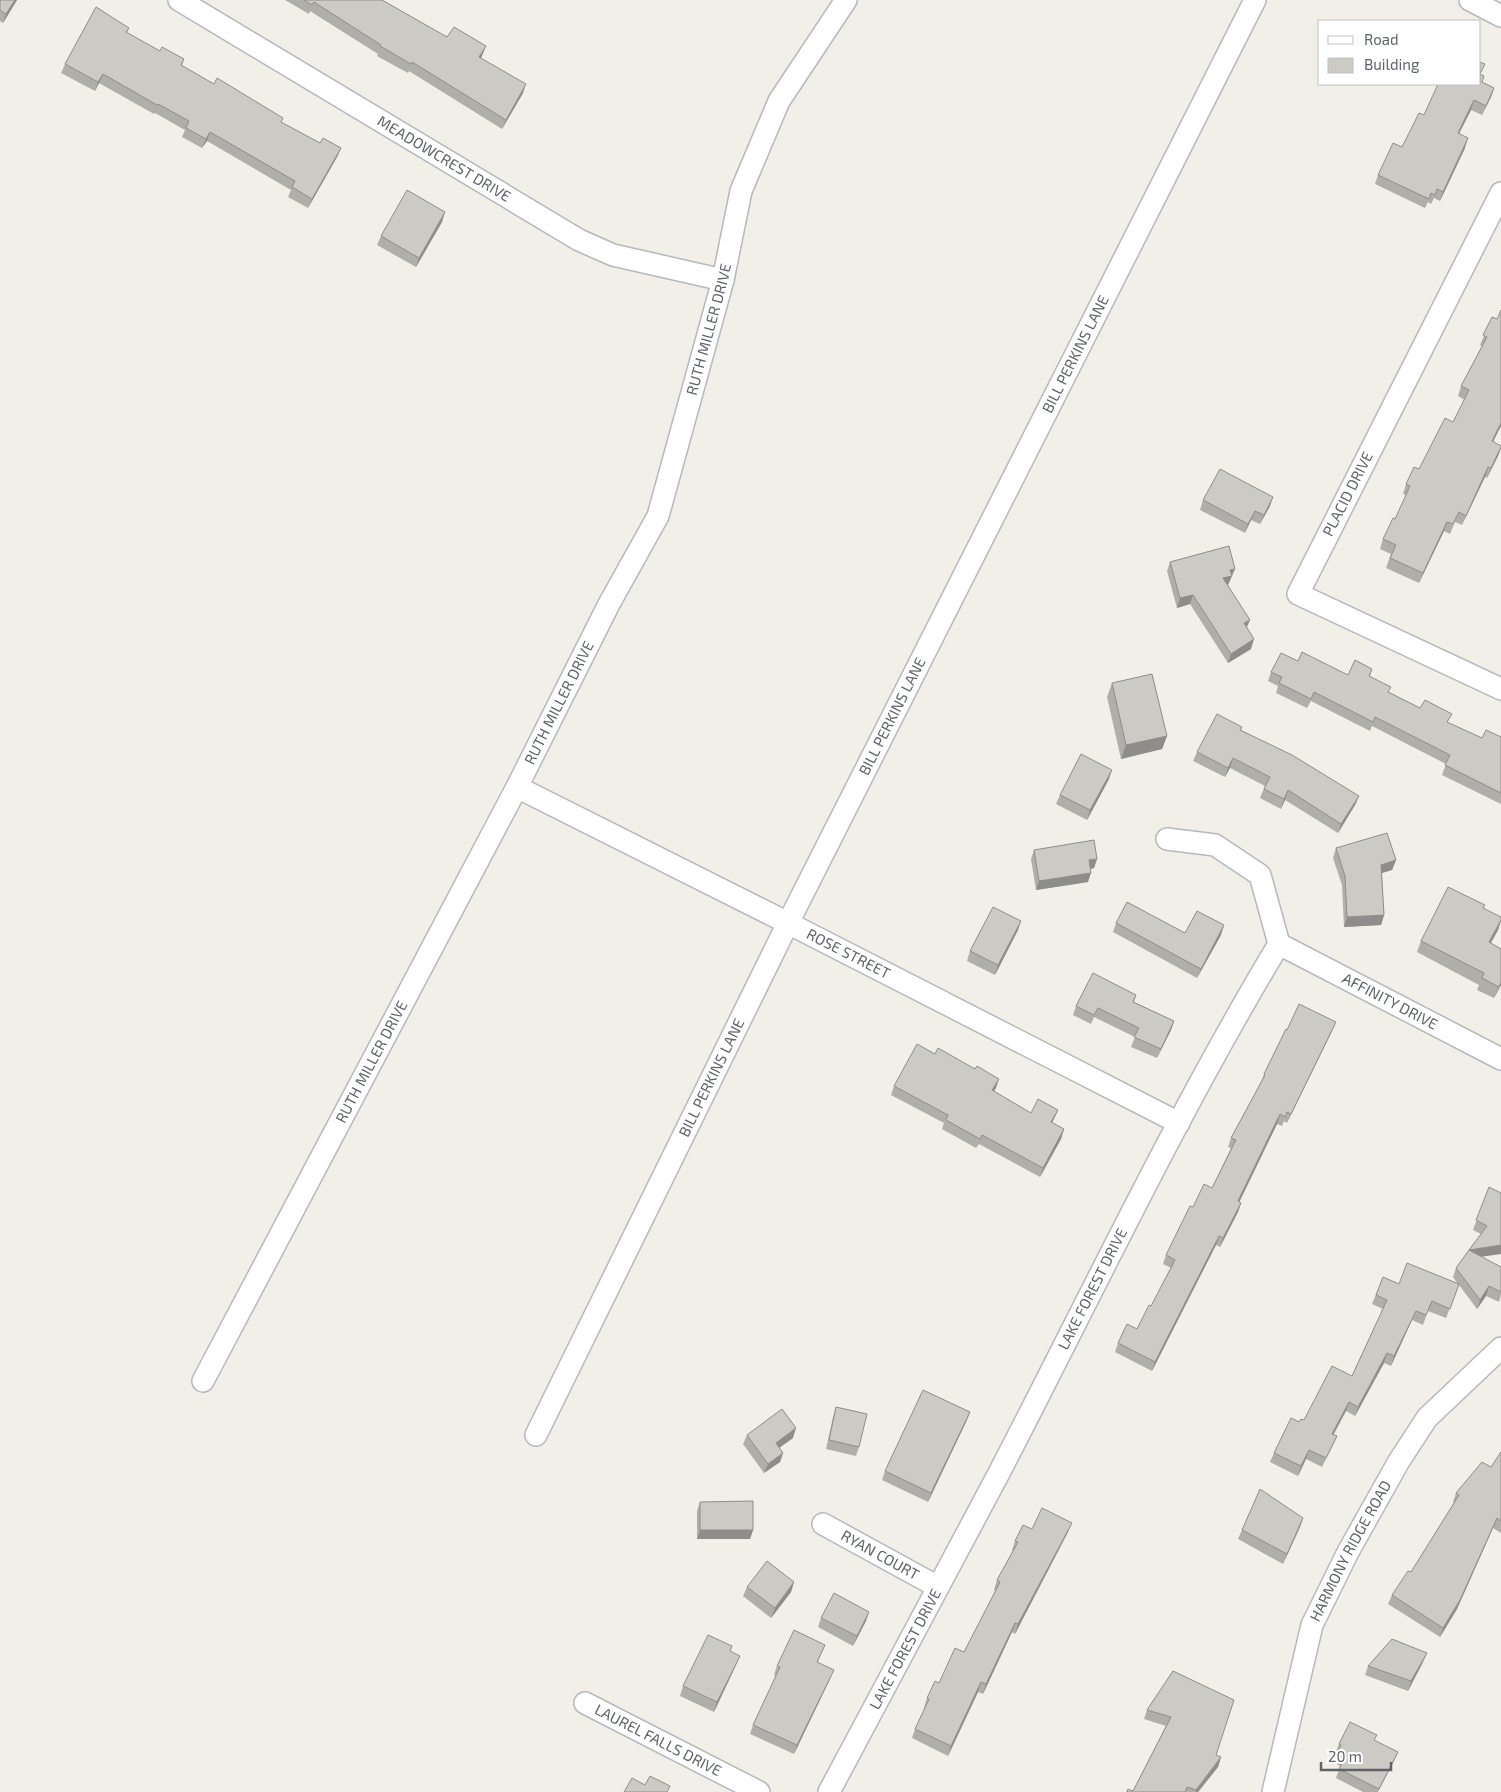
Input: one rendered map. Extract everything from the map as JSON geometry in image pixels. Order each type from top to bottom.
[{"type":"street","name":"MEADOWCREST DRIVE","points":[[179,0],[579,240],[613,255],[723,280]]},
{"type":"street","name":"RUTH MILLER DRIVE","points":[[203,1381],[517,787],[609,604],[658,516],[723,280],[742,191],[779,101],[846,0]]},
{"type":"street","name":"BILL PERKINS LANE","points":[[536,1435],[788,923],[1256,0]]},
{"type":"street","points":[[1470,0],[1501,16]]},
{"type":"street","name":"PLACID DRIVE","points":[[1501,193],[1298,594],[1501,689]]},
{"type":"street","name":"ROSE STREET","points":[[517,787],[1180,1123]]},
{"type":"street","points":[[1167,839],[1216,845],[1260,875],[1279,944]]},
{"type":"street","name":"AFFINITY DRIVE","points":[[1279,944],[1501,1058]]},
{"type":"street","name":"LAKE FOREST DRIVE","points":[[829,1792],[999,1472],[1077,1317],[1242,1006],[1279,944]]},
{"type":"street","name":"HARMONY RIDGE ROAD","points":[[1272,1792],[1312,1626],[1348,1552],[1399,1460],[1427,1418],[1501,1348]]},
{"type":"street","name":"RYAN COURT","points":[[823,1524],[938,1587]]},
{"type":"street","name":"LAUREL FALLS DRIVE","points":[[585,1703],[759,1792]]},
{"type":"building","points":[[0,0],[15,0],[6,14],[0,10]]},
{"type":"building","points":[[304,0],[382,0],[447,37],[454,27],[486,46],[479,57],[526,84],[506,120],[412,62],[411,64],[380,46],[314,2],[312,5]]},
{"type":"building","points":[[96,7],[129,28],[126,32],[160,51],[162,47],[184,59],[181,65],[214,84],[217,78],[283,118],[281,122],[320,143],[323,138],[341,148],[312,199],[292,187],[295,181],[210,132],[206,139],[186,128],[189,121],[103,74],[98,82],[65,64]]},
{"type":"building","points":[[1481,62],[1485,64],[1481,72]]},
{"type":"building","points":[[1481,74],[1484,76],[1482,82],[1494,88],[1486,106],[1474,100],[1458,133],[1468,138],[1443,192],[1437,189],[1435,195],[1431,193],[1429,199],[1378,175],[1393,143],[1402,147],[1419,113],[1424,115],[1438,85],[1481,85]]},
{"type":"building","points":[[407,190],[445,212],[419,258],[381,236]]},
{"type":"building","points":[[1501,310],[1501,423],[1492,441],[1501,447],[1491,468],[1488,467],[1466,516],[1459,512],[1453,524],[1447,522],[1423,573],[1390,558],[1396,545],[1383,539],[1393,518],[1395,519],[1410,486],[1406,484],[1414,467],[1419,469],[1445,418],[1453,422],[1469,390],[1461,386],[1487,337],[1483,335],[1492,317],[1497,319]]},
{"type":"building","points":[[1220,469],[1273,497],[1264,515],[1255,511],[1248,524],[1203,500]]},
{"type":"building","points":[[1229,546],[1235,569],[1230,570],[1232,576],[1223,578],[1250,620],[1244,623],[1254,639],[1231,654],[1193,595],[1180,598],[1170,562]]},
{"type":"building","points":[[1302,652],[1348,675],[1355,660],[1372,669],[1369,676],[1391,687],[1388,692],[1420,708],[1425,700],[1452,714],[1447,722],[1482,738],[1486,730],[1501,737],[1501,793],[1445,765],[1450,755],[1375,717],[1373,722],[1314,692],[1311,699],[1279,683],[1282,677],[1271,672],[1281,653],[1298,661]]},
{"type":"building","points":[[1152,674],[1167,736],[1126,745],[1112,683]]},
{"type":"building","points":[[1217,714],[1242,727],[1240,730],[1292,755],[1359,796],[1341,824],[1288,790],[1284,799],[1264,789],[1270,777],[1233,758],[1228,768],[1197,752]]},
{"type":"building","points":[[1081,754],[1112,770],[1090,810],[1060,795]]},
{"type":"building","points":[[1387,833],[1396,860],[1381,865],[1384,915],[1347,917],[1345,876],[1336,848]]},
{"type":"building","points":[[1094,840],[1097,859],[1089,860],[1091,873],[1039,881],[1034,850]]},
{"type":"building","points":[[1448,887],[1485,905],[1483,908],[1501,917],[1489,942],[1501,949],[1501,982],[1499,987],[1482,978],[1484,973],[1421,941]]},
{"type":"building","points":[[1127,902],[1185,933],[1197,911],[1224,925],[1201,969],[1116,923]]},
{"type":"building","points":[[993,907],[1021,921],[998,965],[970,951]]},
{"type":"building","points":[[1093,973],[1136,995],[1133,1002],[1174,1021],[1161,1049],[1134,1037],[1139,1028],[1098,1008],[1094,1015],[1076,1006]]},
{"type":"building","points":[[1299,1004],[1336,1022],[1291,1114],[1287,1112],[1285,1117],[1280,1114],[1238,1201],[1241,1203],[1223,1238],[1219,1236],[1155,1362],[1118,1343],[1127,1324],[1137,1329],[1149,1305],[1151,1306],[1175,1260],[1166,1255],[1190,1206],[1193,1207],[1204,1184],[1212,1188],[1236,1140],[1231,1138],[1265,1075]]},
{"type":"building","points":[[917,1044],[935,1054],[938,1048],[975,1069],[977,1066],[999,1079],[992,1090],[1031,1113],[1038,1099],[1058,1110],[1051,1122],[1064,1129],[1043,1168],[982,1135],[980,1139],[946,1120],[948,1115],[894,1086]]},
{"type":"building","points":[[1489,1187],[1501,1193],[1501,1245],[1469,1250],[1487,1226],[1476,1220]]},
{"type":"building","points":[[1469,1250],[1501,1267],[1501,1292],[1489,1286],[1480,1300],[1456,1268]]},
{"type":"building","points":[[1407,1263],[1459,1284],[1450,1309],[1432,1301],[1426,1315],[1416,1311],[1394,1356],[1387,1353],[1358,1407],[1349,1402],[1332,1434],[1337,1436],[1326,1458],[1309,1450],[1301,1466],[1274,1453],[1291,1418],[1299,1422],[1301,1419],[1304,1420],[1332,1366],[1352,1376],[1387,1300],[1376,1295],[1383,1277],[1399,1284]]},
{"type":"building","points":[[923,1390],[970,1412],[931,1493],[885,1471]]},
{"type":"building","points":[[836,1407],[867,1414],[859,1447],[829,1440]]},
{"type":"building","points":[[782,1409],[796,1428],[776,1443],[783,1453],[768,1464],[747,1435]]},
{"type":"building","points":[[1501,1452],[1501,1521],[1497,1518],[1460,1600],[1443,1628],[1392,1595],[1408,1571],[1411,1572],[1459,1495],[1456,1493],[1482,1462],[1491,1467]]},
{"type":"building","points":[[1260,1489],[1303,1518],[1287,1554],[1242,1530]]},
{"type":"building","points":[[753,1501],[753,1530],[700,1530],[700,1502]]},
{"type":"building","points":[[1042,1508],[1072,1523],[1018,1624],[1015,1623],[986,1684],[981,1682],[951,1746],[915,1729],[935,1681],[939,1683],[955,1648],[964,1652],[1000,1582],[997,1580],[1018,1542],[1015,1541],[1023,1525],[1032,1529]]},
{"type":"building","points":[[767,1561],[794,1582],[775,1608],[747,1587]]},
{"type":"building","points":[[834,1593],[869,1612],[857,1636],[821,1618]]},
{"type":"building","points":[[794,1630],[825,1645],[817,1662],[834,1670],[797,1745],[753,1725],[780,1667],[777,1666]]},
{"type":"building","points":[[708,1635],[732,1646],[730,1651],[740,1656],[717,1702],[683,1686]]},
{"type":"building","points":[[1392,1639],[1427,1653],[1411,1681],[1368,1666]]},
{"type":"building","points":[[1173,1671],[1234,1700],[1216,1755],[1221,1757],[1196,1790],[1187,1787],[1185,1792],[1127,1792],[1128,1789],[1133,1791],[1171,1717],[1147,1710]]},
{"type":"building","points":[[1350,1722],[1377,1735],[1374,1740],[1398,1752],[1379,1789],[1339,1769],[1345,1758],[1337,1753],[1341,1745],[1339,1744]]},
{"type":"building","points":[[650,1776],[670,1786],[667,1792],[624,1792],[632,1778],[645,1785]]}]
